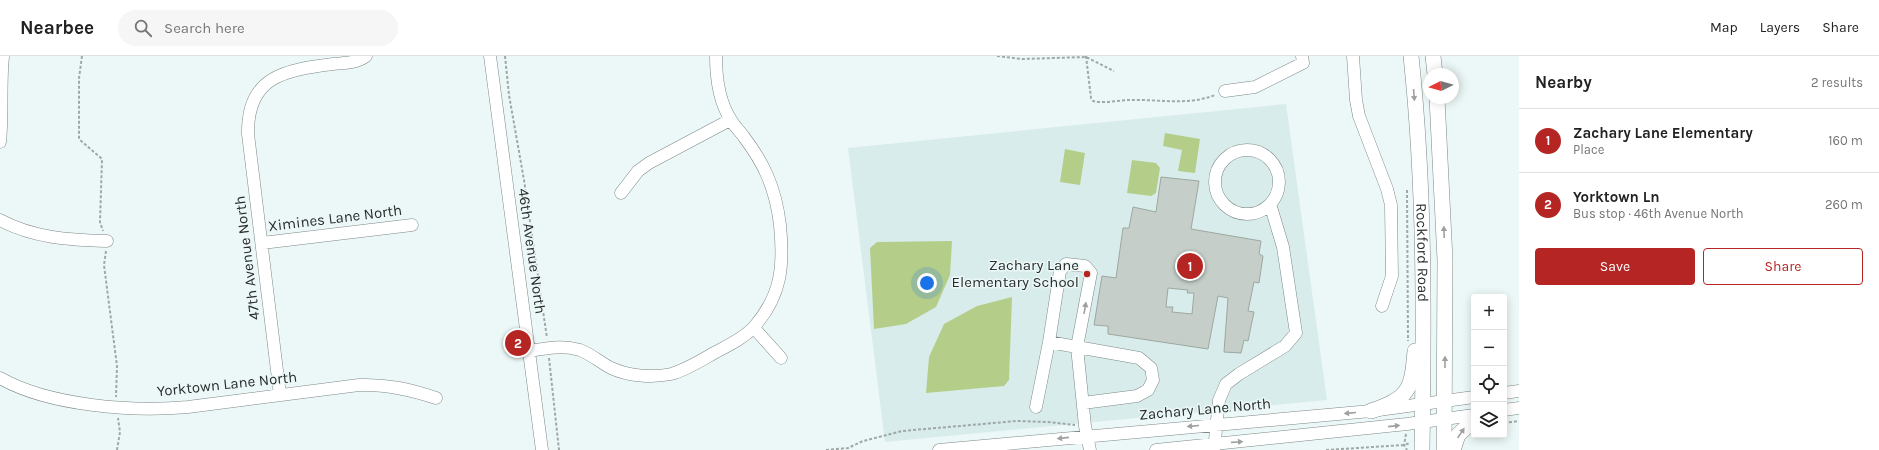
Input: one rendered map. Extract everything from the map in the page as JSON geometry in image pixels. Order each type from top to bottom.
[{"type":"main road","name":"Rockford Road","points":[[1411,56],[1419,153],[1424,285],[1423,404],[1415,423],[1422,450]]},
{"type":"main road","points":[[1433,56],[1434,68]]},
{"type":"main road","name":"Rockford Road","points":[[1437,104],[1445,260],[1444,450]]},
{"type":"main road","points":[[1371,411],[1392,405],[1405,392],[1413,377],[1416,340],[1424,285]]},
{"type":"main road","points":[[1454,450],[1458,435],[1471,423]]},
{"type":"street","points":[[0,142],[2,124],[0,76],[3,56]]},
{"type":"street","name":"47th Avenue North","points":[[280,395],[248,134],[248,117],[255,98],[264,86],[285,72],[349,62],[366,56]]},
{"type":"street","name":"46th Avenue North","points":[[490,56],[542,450]]},
{"type":"street","points":[[529,351],[566,347],[582,351],[612,368],[630,374],[649,376],[671,374],[688,368],[732,343],[754,328],[773,298],[779,282],[782,264],[781,240],[775,197],[768,176],[757,155],[730,120],[720,94],[716,71],[716,56]]},
{"type":"street","points":[[1225,90],[1255,87],[1303,64],[1302,56]]},
{"type":"street","points":[[1353,56],[1356,100],[1359,116],[1387,189],[1391,205],[1392,276],[1382,306]]},
{"type":"street","points":[[622,193],[638,171],[649,163],[730,120]]},
{"type":"street","points":[[1243,150],[1259,152],[1268,157],[1275,165],[1279,175],[1279,185],[1276,196],[1270,204],[1262,210],[1246,214],[1231,210],[1223,203],[1217,193],[1215,183],[1216,172],[1221,163],[1229,155],[1243,150]]},
{"type":"street","points":[[1214,447],[1220,400],[1226,384],[1239,374],[1285,346],[1296,333],[1283,247],[1270,204]]},
{"type":"street","points":[[0,220],[18,230],[48,237],[107,241]]},
{"type":"street","name":"Ximines Lane North","points":[[262,243],[412,225]]},
{"type":"street","points":[[1036,407],[1049,342],[1060,271],[1066,264],[1085,266],[1091,273],[1077,347],[1090,450]]},
{"type":"street","points":[[754,328],[781,358]]},
{"type":"street","points":[[1049,342],[1139,358],[1151,368],[1153,380],[1148,390],[1137,396],[1083,403]]},
{"type":"street","name":"Yorktown Lane North","points":[[0,378],[34,394],[90,404],[116,406],[170,408],[359,385],[398,387],[436,398]]},
{"type":"street","points":[[1507,393],[1519,391]]},
{"type":"street","name":"Zachary Lane North","points":[[939,450],[1087,431],[1218,418],[1371,411],[1471,397]]},
{"type":"street","points":[[1507,410],[1519,408]]},
{"type":"street","points":[[1156,450],[1214,447],[1471,415]]},
{"type":"path","points":[[505,56],[509,95],[524,180],[548,348],[559,450]]},
{"type":"path","points":[[997,56],[1004,58],[1046,59],[1086,56],[1114,71]]},
{"type":"path","points":[[1046,59],[1050,56]]},
{"type":"path","points":[[1086,56],[1091,98],[1093,101],[1097,102],[1129,100],[1183,101],[1206,98],[1225,90]]},
{"type":"path","points":[[1407,186],[1408,342]]},
{"type":"path","points":[[1218,418],[1277,408]]},
{"type":"path","points":[[826,450],[848,448],[863,441],[902,431],[1017,421],[1048,422],[1087,431]]},
{"type":"path","points":[[1507,423],[1519,421]]},
{"type":"path","points":[[1404,445],[1415,423]]},
{"type":"path","points":[[1326,450],[1404,445]]},
{"type":"path","points":[[1404,445],[1407,450]]},
{"type":"shaded area","name":"Zachary Lane Elementary School","points":[[1286,104],[1327,400],[885,442],[848,148]]},
{"type":"green space","points":[[1165,133],[1200,139],[1195,173],[1178,171],[1182,150],[1163,146]]},
{"type":"green space","points":[[1065,149],[1085,153],[1080,185],[1060,182]]},
{"type":"green space","points":[[1132,160],[1156,163],[1160,168],[1156,193],[1151,196],[1127,193]]},
{"type":"green space","points":[[952,241],[950,275],[936,307],[906,324],[874,329],[870,248],[877,242]]},
{"type":"green space","points":[[1012,297],[1009,380],[1004,386],[926,393],[929,357],[944,324],[977,306]]},
{"type":"building","points":[[1161,177],[1199,181],[1191,229],[1261,241],[1259,254],[1263,256],[1259,283],[1254,282],[1248,311],[1254,312],[1248,341],[1244,340],[1241,353],[1224,352],[1228,298],[1218,296],[1208,349],[1108,334],[1108,326],[1094,325],[1102,276],[1116,278],[1123,228],[1129,228],[1133,207],[1156,212]],"holes":[[[1168,288],[1188,290],[1187,293],[1194,293],[1192,314],[1172,312],[1173,307],[1166,307]]]},
{"type":"place","name":"Zachary Lane Elementary","points":[[1190,266]]},
{"type":"place","name":"Zachary Lane Elementary School","points":[[1087,274]]},
{"type":"place","name":"Yorktown Ln","points":[[518,343]]}]
